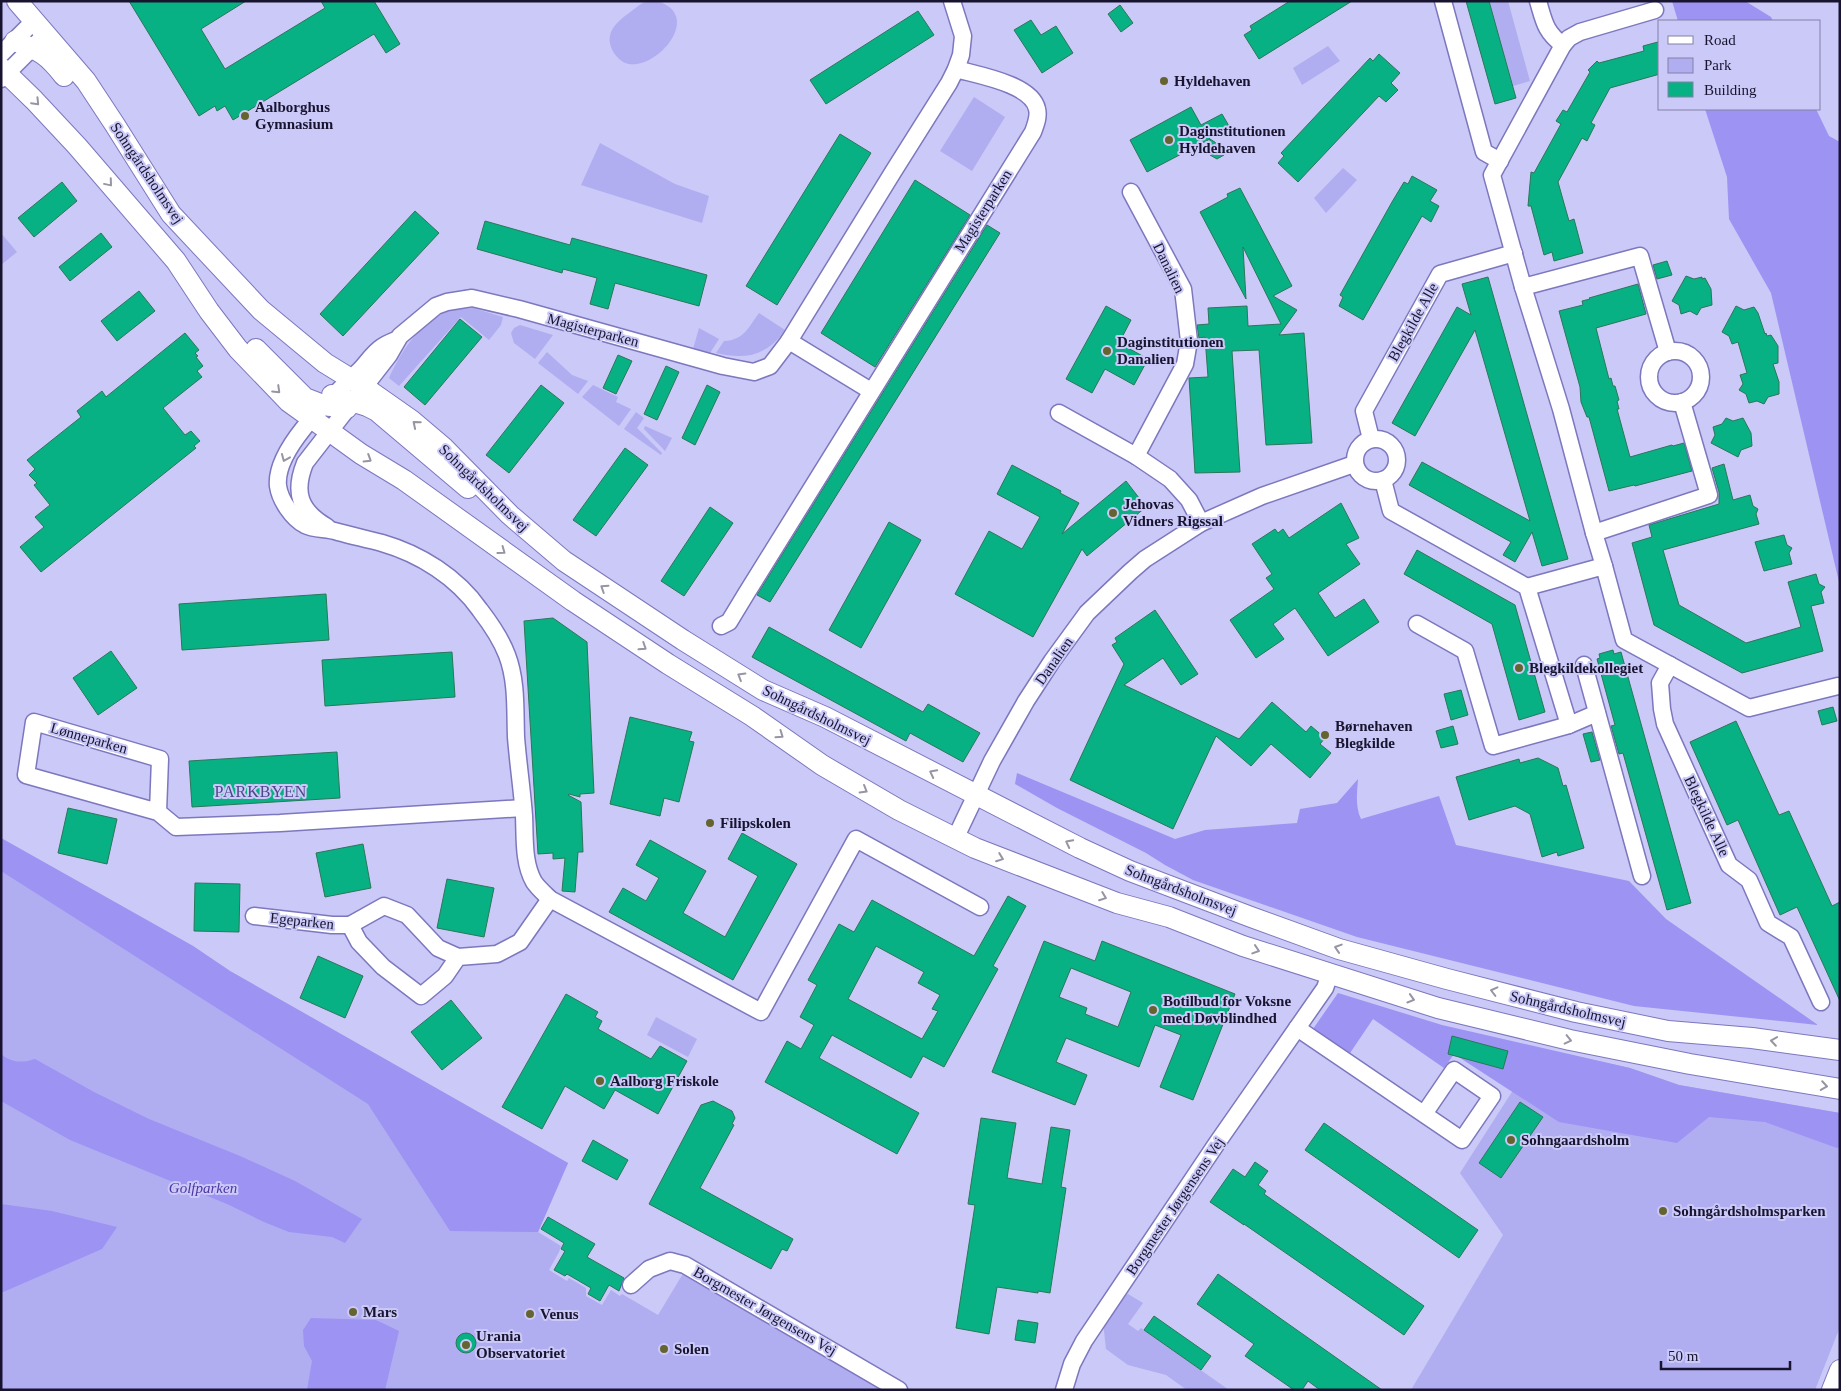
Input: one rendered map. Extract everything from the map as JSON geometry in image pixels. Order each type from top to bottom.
[{"type":"street","name":"Sohngårdsholmsvej","points":[[17,1],[20,43],[75,67],[171,214],[261,310],[307,350],[340,399]]},
{"type":"street","name":"Magisterparken","points":[[340,399],[388,355],[396,340],[424,314],[436,306],[447,302],[472,298],[722,366],[754,372],[770,366],[789,341],[956,69],[961,55],[963,36],[952,1]]},
{"type":"street","points":[[1443,1],[1484,152],[1500,160]]},
{"type":"street","points":[[1538,1],[1548,31],[1551,36],[1563,45]]},
{"type":"street","points":[[1655,10],[1580,32],[1569,38],[1563,45],[1492,175],[1561,409],[1624,640],[1750,708],[1838,686]]},
{"type":"street","points":[[3,74],[20,43]]},
{"type":"street","name":"Magisterparken","points":[[721,626],[729,622],[738,608],[1033,132],[1037,120],[1037,108],[1031,96],[1018,88],[956,69]]},
{"type":"street","name":"Sohngårdsholmsvej","points":[[3,74],[34,100],[77,146],[176,261],[209,312],[238,349],[276,390],[397,409],[444,448],[510,515],[564,561],[683,640],[764,690],[825,718],[1080,848],[1130,871],[1339,949],[1576,1012],[1668,1031],[1752,1038],[1840,1050]]},
{"type":"street","name":"Danalien","points":[[1130,192],[1183,289],[1189,341],[1184,364],[1136,456]]},
{"type":"street","name":"Blegkilde Alle","points":[[1371,439],[1364,411],[1440,274],[1514,253]]},
{"type":"street","points":[[1524,286],[1640,256],[1668,352]]},
{"type":"street","points":[[789,341],[871,391]]},
{"type":"street","points":[[1668,352],[1686,353],[1698,365],[1700,383],[1690,398],[1682,402],[1666,401],[1653,391],[1650,384],[1650,368],[1660,355],[1668,352]]},
{"type":"street","name":"Sohngårdsholmsvej","points":[[340,399],[329,431],[361,454],[404,480],[573,601],[668,664],[752,716],[822,765],[899,810],[955,839],[1117,903],[1170,918],[1243,946],[1438,1008],[1570,1040],[1690,1064],[1840,1089]]},
{"type":"street","points":[[331,530],[320,523],[303,507],[298,485],[304,463],[329,431],[340,399]]},
{"type":"street","points":[[340,399],[290,447],[278,478],[278,486],[285,504],[297,520],[312,528],[331,530],[382,543],[410,553],[453,580],[478,607],[507,655],[516,695],[516,738],[526,862],[534,882],[550,899],[760,1012],[856,839],[980,907]]},
{"type":"street","points":[[1594,532],[1709,495],[1682,402]]},
{"type":"street","points":[[1059,413],[1136,456],[1170,479],[1189,500],[1201,523]]},
{"type":"street","points":[[1371,439],[1378,439],[1390,444],[1397,456],[1392,475],[1374,482],[1361,476],[1354,464],[1356,451],[1360,445],[1371,439]]},
{"type":"street","name":"Danalien","points":[[955,839],[992,761],[1026,701],[1087,613],[1145,559],[1201,523],[1262,496],[1354,464]]},
{"type":"street","points":[[1383,480],[1391,511],[1527,587],[1570,724]]},
{"type":"street","points":[[1527,587],[1604,566]]},
{"type":"street","points":[[1417,624],[1465,652],[1493,746],[1570,724],[1597,714]]},
{"type":"street","points":[[1584,664],[1642,876]]},
{"type":"street","name":"Blegkilde Alle","points":[[1670,665],[1660,683],[1665,724],[1730,865],[1748,880],[1768,923],[1791,937],[1821,1002]]},
{"type":"street","name":"Lønneparken","points":[[158,812],[160,759],[34,722],[26,775],[158,812],[176,827],[280,823],[523,808]]},
{"type":"street","points":[[458,957],[497,954],[520,942],[550,899]]},
{"type":"street","name":"Egeparken","points":[[254,916],[332,925],[350,925],[384,906],[407,915],[438,948],[458,957],[445,976],[421,996],[383,967],[359,942],[350,925]]},
{"type":"street","name":"Borgmester Jørgensens Vej","points":[[1064,1390],[1072,1364],[1084,1341],[1325,988],[1330,974]]},
{"type":"street","points":[[1297,1028],[1424,1114]]},
{"type":"street","name":"Borgmester Jørgensens Vej","points":[[631,1285],[649,1269],[670,1261],[685,1265],[900,1390]]},
{"type":"street","points":[[1832,1390],[1840,1370]]},
{"type":"green space","points":[[648,1],[657,1],[671,9],[677,19],[676,31],[669,43],[647,61],[635,64],[623,62],[611,47],[610,35],[612,30],[619,21],[641,4]]},
{"type":"green space","points":[[1489,1],[1508,1],[1530,81],[1513,86]]},
{"type":"green space","points":[[1672,1],[1745,1],[1771,17],[1772,20],[1678,20]]},
{"type":"green space","points":[[1328,46],[1340,61],[1302,85],[1293,68]]},
{"type":"green space","points":[[974,97],[1005,117],[972,171],[940,151]]},
{"type":"green space","points":[[1705,110],[1816,110],[1829,136],[1840,142],[1840,586],[1771,293],[1729,219],[1727,177]]},
{"type":"green space","points":[[600,143],[675,184],[709,196],[702,223],[581,185]]},
{"type":"green space","points":[[1343,168],[1357,180],[1326,213],[1314,198]]},
{"type":"green space","points":[[1,233],[17,252],[1,265]]},
{"type":"green space","points":[[473,308],[503,317],[501,325],[489,340],[461,317],[399,386],[389,378],[406,347],[422,328],[442,314],[453,310]]},
{"type":"green space","points":[[759,313],[785,330],[771,346],[763,351],[746,356],[716,353],[724,341],[741,336]]},
{"type":"green space","points":[[520,325],[553,335],[535,359],[514,343],[511,333],[514,328]]},
{"type":"green space","points":[[699,328],[719,339],[710,353],[693,349]]},
{"type":"green space","points":[[547,352],[572,375],[588,381],[578,394],[538,363]]},
{"type":"green space","points":[[593,385],[618,397],[616,402],[631,409],[619,426],[582,397]]},
{"type":"green space","points":[[636,412],[644,418],[637,428],[662,453],[661,455],[624,429]]},
{"type":"green space","points":[[645,426],[672,438],[665,451],[644,429]]},
{"type":"green space","points":[[1017,773],[1175,839],[1205,830],[1297,823],[1300,809],[1337,803],[1358,779],[1357,804],[1361,819],[1439,796],[1456,845],[1629,881],[1666,919],[1818,1025],[1634,1006],[1357,937],[1193,880],[1015,784]]},
{"type":"green space","name":"Golfparken","points":[[1,838],[193,946],[230,971],[568,1163],[538,1232],[561,1246],[549,1270],[567,1281],[569,1278],[586,1288],[586,1296],[602,1305],[611,1290],[620,1296],[622,1294],[658,1315],[687,1267],[897,1390],[1,1390]]},
{"type":"green space","points":[[1,838],[193,946],[230,971],[568,1163],[538,1232],[450,1231],[368,1104],[1,871]]},
{"type":"green space","points":[[1338,993],[1442,1025],[1630,1068],[1679,1085],[1840,1113],[1840,1147],[1837,1148],[1765,1122],[1709,1117],[1677,1143],[1559,1122],[1454,1054],[1444,1068],[1373,1019],[1350,1053],[1313,1029]]},
{"type":"green space","points":[[656,1017],[697,1039],[688,1057],[647,1035]]},
{"type":"green space","name":"Sohngårdsholmsparken","points":[[1540,1048],[1630,1068],[1679,1085],[1840,1113],[1840,1327],[1815,1390],[1411,1390],[1503,1235],[1460,1173]]},
{"type":"green space","points":[[1,1054],[17,1061],[35,1059],[94,1092],[149,1119],[240,1156],[295,1181],[362,1219],[345,1243],[332,1237],[289,1232],[227,1204],[70,1140],[1,1101]]},
{"type":"green space","points":[[1,1204],[52,1211],[117,1227],[102,1249],[1,1293]]},
{"type":"green space","points":[[1128,1294],[1143,1303],[1128,1324],[1138,1331],[1141,1328],[1229,1390],[1187,1390],[1166,1375],[1128,1365],[1106,1349],[1103,1322],[1121,1298]]},
{"type":"green space","points":[[311,1318],[376,1320],[399,1331],[385,1390],[307,1390],[312,1361],[304,1346],[303,1330]]},
{"type":"building","points":[[129,1],[246,1],[201,29],[225,69],[325,8],[321,1],[374,1],[400,44],[386,53],[374,34],[233,120],[225,106],[217,111],[215,106],[199,116]]},
{"type":"building","points":[[1290,1],[1352,1],[1259,59],[1244,35],[1252,30],[1250,26]]},
{"type":"building","points":[[1466,1],[1489,1],[1516,98],[1495,104]]},
{"type":"building","points":[[1120,5],[1133,23],[1121,32],[1108,14]]},
{"type":"building","points":[[918,11],[934,35],[826,104],[810,80]]},
{"type":"building","points":[[1031,20],[1041,35],[1056,26],[1073,53],[1042,73],[1014,30]]},
{"type":"building","points":[[1658,42],[1658,75],[1610,88],[1591,123],[1595,125],[1587,141],[1582,138],[1558,182],[1569,221],[1574,219],[1583,253],[1554,261],[1552,252],[1544,255],[1531,206],[1528,206],[1531,172],[1534,173],[1561,124],[1556,121],[1563,110],[1567,112],[1590,72],[1588,70],[1597,61],[1599,63],[1644,51],[1643,46]]},
{"type":"building","points":[[1379,54],[1400,73],[1391,83],[1398,90],[1386,102],[1379,96],[1298,182],[1278,163],[1284,156],[1281,153],[1370,58],[1373,61]]},
{"type":"building","name":"Daginstitutionen Hyldehaven","points":[[1191,107],[1201,125],[1222,114],[1229,126],[1208,137],[1210,139],[1147,172],[1130,140]]},
{"type":"building","points":[[840,134],[871,153],[777,305],[746,286]]},
{"type":"building","points":[[1210,139],[1224,148],[1224,155],[1217,159],[1210,155]]},
{"type":"building","points":[[1412,176],[1437,190],[1430,201],[1439,206],[1431,222],[1422,216],[1363,320],[1339,306],[1343,297],[1340,295],[1404,182],[1408,184]]},
{"type":"building","points":[[915,180],[970,215],[875,367],[821,333]]},
{"type":"building","points":[[62,182],[77,201],[34,237],[18,218]]},
{"type":"building","points":[[1240,188],[1292,286],[1273,296],[1297,310],[1279,335],[1304,333],[1312,443],[1266,445],[1259,350],[1232,351],[1240,472],[1195,473],[1189,378],[1208,377],[1205,337],[1199,338],[1197,325],[1209,324],[1208,308],[1247,306],[1248,326],[1281,324],[1243,247],[1246,299],[1200,212],[1228,197],[1227,194]]},
{"type":"building","points":[[415,211],[439,233],[343,336],[320,314]]},
{"type":"building","points":[[485,221],[570,245],[572,238],[707,275],[699,306],[615,283],[608,309],[590,304],[597,278],[563,269],[562,273],[477,249]]},
{"type":"building","points":[[987,225],[1000,233],[770,602],[757,595]]},
{"type":"building","points":[[101,233],[112,247],[70,281],[59,267]]},
{"type":"building","points":[[1667,261],[1672,275],[1657,279],[1653,265]]},
{"type":"building","points":[[1686,276],[1694,279],[1705,278],[1711,289],[1712,305],[1701,308],[1697,315],[1690,311],[1681,314],[1679,305],[1672,301]]},
{"type":"building","points":[[1488,277],[1568,559],[1542,566],[1532,532],[1515,562],[1503,555],[1511,542],[1409,485],[1422,462],[1530,521],[1475,330],[1415,436],[1392,423],[1457,307],[1471,315],[1462,284]]},
{"type":"building","points":[[1638,284],[1646,314],[1596,328],[1609,379],[1611,378],[1613,386],[1615,386],[1619,400],[1617,401],[1619,409],[1617,409],[1630,457],[1684,443],[1692,471],[1609,491],[1589,417],[1587,417],[1581,402],[1580,387],[1559,311],[1583,305],[1582,301],[1589,298]]},
{"type":"building","points":[[139,291],[155,311],[117,341],[101,321]]},
{"type":"building","name":"Daginstitutionen Danalien","points":[[1106,306],[1131,320],[1119,343],[1148,359],[1134,385],[1105,369],[1092,393],[1066,379]]},
{"type":"building","points":[[1736,306],[1744,310],[1754,307],[1765,334],[1767,336],[1771,335],[1778,346],[1778,363],[1773,364],[1779,382],[1779,394],[1768,397],[1764,404],[1757,401],[1749,403],[1746,394],[1739,390],[1743,384],[1740,375],[1747,373],[1738,342],[1732,344],[1729,336],[1722,332]]},
{"type":"building","points":[[460,319],[482,337],[425,405],[404,387]]},
{"type":"building","points":[[185,333],[199,350],[195,353],[198,356],[196,357],[203,366],[197,371],[202,377],[163,408],[185,435],[191,431],[200,441],[194,446],[196,448],[41,572],[20,547],[44,527],[35,517],[50,505],[34,485],[37,483],[29,475],[35,469],[27,460],[81,417],[77,411],[102,391],[106,397]]},
{"type":"building","points":[[618,355],[632,361],[616,394],[603,388]]},
{"type":"building","points":[[666,366],[679,372],[657,420],[644,414]]},
{"type":"building","points":[[541,385],[564,403],[509,473],[486,455]]},
{"type":"building","points":[[707,385],[720,392],[695,445],[682,438]]},
{"type":"building","points":[[1726,418],[1733,421],[1743,418],[1751,433],[1752,446],[1741,450],[1738,457],[1711,443],[1715,435],[1713,427],[1722,424]]},
{"type":"building","points":[[625,448],[648,465],[596,536],[573,520]]},
{"type":"building","points":[[1724,464],[1733,500],[1750,495],[1753,506],[1758,509],[1756,514],[1759,524],[1663,550],[1679,605],[1746,643],[1801,627],[1788,582],[1816,574],[1819,584],[1825,587],[1821,592],[1824,603],[1811,606],[1823,651],[1742,673],[1654,625],[1632,543],[1652,537],[1649,525],[1719,504],[1719,492],[1712,468]]},
{"type":"building","points":[[1012,465],[1061,491],[1060,493],[1079,503],[1062,534],[1126,481],[1146,507],[1087,556],[1082,549],[1033,637],[955,594],[989,531],[1022,549],[1040,517],[997,494]]},
{"type":"building","points":[[1341,503],[1359,538],[1346,544],[1360,564],[1318,593],[1335,618],[1364,599],[1379,622],[1328,656],[1295,608],[1273,624],[1284,639],[1256,658],[1230,620],[1274,589],[1266,578],[1272,574],[1252,544],[1275,529],[1278,533],[1283,529],[1289,538]]},
{"type":"building","points":[[710,507],[733,523],[684,596],[661,581]]},
{"type":"building","points":[[889,522],[921,540],[861,648],[829,630]]},
{"type":"building","points":[[1784,535],[1787,545],[1792,548],[1789,553],[1792,564],[1764,571],[1755,542]]},
{"type":"building","name":"Blegkildekollegiet","points":[[1417,550],[1515,605],[1545,712],[1519,720],[1492,624],[1404,574]]},
{"type":"building","points":[[326,594],[329,640],[182,650],[179,604]]},
{"type":"building","points":[[1155,610],[1198,674],[1181,685],[1163,658],[1124,685],[1239,739],[1272,702],[1306,732],[1311,726],[1325,738],[1320,744],[1331,753],[1310,778],[1271,744],[1251,766],[1216,736],[1173,829],[1070,780],[1124,664],[1112,645],[1117,642],[1115,638]]},
{"type":"building","points":[[553,618],[587,642],[594,793],[580,794],[580,797],[568,795],[581,802],[583,852],[578,852],[575,892],[562,891],[565,858],[553,859],[553,853],[538,854],[524,621]]},
{"type":"building","points":[[769,627],[923,712],[928,704],[980,733],[963,762],[910,733],[906,741],[752,657]]},
{"type":"building","points":[[1613,650],[1614,654],[1621,652],[1691,903],[1667,910],[1623,753],[1619,754],[1611,726],[1615,725],[1597,659],[1600,658],[1599,654]]},
{"type":"building","points":[[111,651],[137,688],[98,715],[73,678]]},
{"type":"building","points":[[452,652],[455,697],[325,706],[322,660]]},
{"type":"building","points":[[1461,690],[1468,715],[1451,720],[1444,694]]},
{"type":"building","points":[[1833,707],[1837,721],[1822,725],[1818,711]]},
{"type":"building","points":[[630,717],[692,732],[689,741],[694,742],[679,802],[664,798],[660,816],[610,804]]},
{"type":"building","points":[[1736,721],[1779,815],[1789,811],[1832,906],[1840,902],[1840,1001],[1797,907],[1780,915],[1738,820],[1727,825],[1690,742]]},
{"type":"building","points":[[1453,726],[1458,744],[1441,748],[1436,731]]},
{"type":"building","points":[[1592,732],[1600,760],[1591,762],[1583,734]]},
{"type":"building","points":[[337,752],[340,798],[192,807],[189,761]]},
{"type":"building","points":[[1538,758],[1558,768],[1563,786],[1566,785],[1584,848],[1558,856],[1557,852],[1542,857],[1530,814],[1515,806],[1469,820],[1456,777],[1519,759],[1520,763]]},
{"type":"building","points":[[68,808],[117,819],[107,864],[58,853]]},
{"type":"building","points":[[742,833],[797,864],[733,980],[609,912],[623,888],[646,901],[659,878],[636,865],[650,840],[706,871],[683,913],[725,937],[758,876],[728,859]]},
{"type":"building","points":[[363,844],[371,888],[325,897],[316,853]]},
{"type":"building","points":[[447,879],[494,888],[484,937],[437,928]]},
{"type":"building","points":[[195,883],[240,884],[239,932],[194,931]]},
{"type":"building","points":[[1008,896],[1026,906],[993,966],[998,969],[944,1067],[923,1056],[911,1078],[832,1035],[819,1058],[919,1113],[897,1154],[765,1082],[787,1041],[801,1049],[814,1025],[800,1017],[817,985],[808,980],[839,924],[854,932],[872,900],[974,956]],"holes":[[[876,946],[924,972],[918,983],[940,995],[932,1009],[938,1011],[922,1039],[848,999]]]},
{"type":"building","points":[[1044,941],[1095,961],[1102,941],[1235,994],[1193,1100],[1160,1087],[1181,1035],[1155,1025],[1139,1067],[1066,1038],[1056,1062],[1087,1075],[1075,1105],[992,1072]],"holes":[[[1071,968],[1131,992],[1118,1027],[1085,1014],[1087,1008],[1059,997]]]},
{"type":"building","points":[[318,956],[363,976],[345,1018],[300,998]]},
{"type":"building","points":[[566,994],[598,1012],[595,1017],[602,1021],[598,1029],[651,1059],[660,1046],[687,1061],[658,1114],[615,1090],[604,1109],[565,1086],[542,1129],[502,1107]]},
{"type":"building","points":[[451,1000],[482,1038],[442,1070],[411,1032]]},
{"type":"building","points":[[1452,1036],[1508,1051],[1503,1069],[1448,1054]]},
{"type":"building","points":[[713,1101],[732,1111],[735,1118],[732,1124],[734,1125],[700,1188],[793,1239],[787,1251],[782,1249],[771,1269],[649,1204],[701,1105]]},
{"type":"building","name":"Sohngaardsholm","points":[[1520,1102],[1543,1117],[1501,1178],[1479,1163]]},
{"type":"building","points":[[981,1118],[1016,1123],[1007,1178],[1042,1184],[1051,1127],[1070,1130],[1061,1187],[1066,1188],[1050,1293],[997,1287],[989,1334],[956,1328],[975,1205],[968,1204]]},
{"type":"building","points":[[1324,1123],[1478,1230],[1459,1258],[1305,1150]]},
{"type":"building","points":[[593,1140],[628,1160],[617,1180],[582,1161]]},
{"type":"building","points":[[1255,1162],[1268,1171],[1258,1185],[1266,1191],[1264,1194],[1424,1306],[1404,1335],[1210,1202],[1233,1169],[1245,1177]]},
{"type":"building","points":[[548,1217],[595,1244],[587,1257],[624,1278],[619,1291],[609,1285],[600,1301],[588,1294],[591,1288],[567,1274],[565,1276],[554,1270],[565,1251],[561,1249],[564,1243],[541,1229]]},
{"type":"building","points":[[1218,1274],[1382,1390],[1320,1390],[1308,1381],[1302,1390],[1294,1390],[1245,1356],[1254,1344],[1197,1304]]},
{"type":"building","points":[[1154,1316],[1211,1356],[1201,1370],[1144,1330]]},
{"type":"building","points":[[1018,1320],[1038,1323],[1035,1343],[1015,1340]]},
{"type":"building","name":"Urania Observatoriet","points":[[462,1333],[470,1333],[476,1339],[476,1347],[470,1353],[462,1353],[456,1347],[456,1339]]},
{"type":"place","name":"Hyldehaven","points":[[1164,81]]},
{"type":"place","name":"Aalborghus Gymnasium","points":[[245,116]]},
{"type":"place","name":"Daginstitutionen Hyldehaven","points":[[1169,140]]},
{"type":"place","name":"Daginstitutionen Danalien","points":[[1107,351]]},
{"type":"place","name":"Jehovas Vidners Rigssal","points":[[1113,513]]},
{"type":"place","name":"Blegkildekollegiet","points":[[1519,668]]},
{"type":"place","name":"Børnehaven Blegkilde","points":[[1325,735]]},
{"type":"place","name":"Filipskolen","points":[[710,823]]},
{"type":"place","name":"Botilbud for Voksne med Døvblindhed","points":[[1153,1010]]},
{"type":"place","name":"Aalborg Friskole","points":[[600,1081]]},
{"type":"place","name":"Sohngaardsholm","points":[[1511,1140]]},
{"type":"place","name":"Sohngårdsholmsparken","points":[[1663,1211]]},
{"type":"place","name":"Mars","points":[[353,1312]]},
{"type":"place","name":"Venus","points":[[530,1314]]},
{"type":"place","name":"Urania Observatoriet","points":[[466,1345]]},
{"type":"place","name":"Solen","points":[[664,1349]]},
{"type":"district","name":"PARKBYEN","points":[[261,791]]}]
